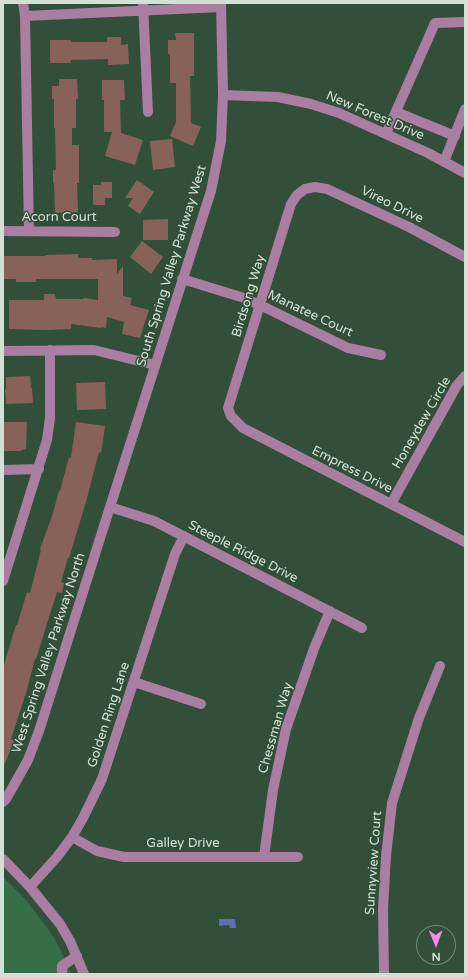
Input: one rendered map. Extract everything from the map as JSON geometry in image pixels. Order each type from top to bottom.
[{"type":"street","points":[[23,3],[29,231]]},
{"type":"street","points":[[24,16],[143,7],[221,5]]},
{"type":"street","name":"South Spring Valley Parkway West","points":[[110,506],[211,191],[222,141],[223,95],[221,5]]},
{"type":"street","points":[[143,7],[148,112]]},
{"type":"street","points":[[386,134],[435,23],[465,22]]},
{"type":"street","name":"New Forest Drive","points":[[223,95],[278,97],[311,104],[339,113],[428,153],[465,173]]},
{"type":"street","points":[[444,162],[465,109]]},
{"type":"street","points":[[396,112],[455,136]]},
{"type":"street","name":"Vireo Drive","points":[[305,189],[315,187],[327,189],[409,227],[465,257]]},
{"type":"street","name":"Birdsong Way","points":[[231,416],[228,408],[292,204],[297,196],[305,189]]},
{"type":"street","name":"Acorn Court","points":[[3,231],[115,232]]},
{"type":"street","name":"Manatee Court","points":[[182,279],[241,297],[348,348],[381,355]]},
{"type":"street","points":[[3,581],[47,440],[50,418],[50,350]]},
{"type":"street","points":[[3,351],[94,350],[155,366]]},
{"type":"street","name":"Honeydew Circle","points":[[392,504],[457,385],[465,376]]},
{"type":"street","name":"Empress Drive","points":[[231,416],[243,428],[465,542]]},
{"type":"street","points":[[3,470],[38,469]]},
{"type":"street","name":"Steeple Ridge Drive","points":[[110,506],[154,521],[362,628]]},
{"type":"street","name":"West Spring Valley Parkway North","points":[[3,802],[28,760],[39,732],[110,506]]},
{"type":"street","name":"Golden Ring Lane","points":[[30,887],[57,857],[72,836],[83,818],[102,779],[175,554],[184,536]]},
{"type":"street","name":"Chessman Way","points":[[264,857],[273,790],[286,728],[315,646],[330,611]]},
{"type":"street","name":"Sunnyview Court","points":[[384,974],[383,909],[386,856],[392,803],[419,718],[440,666]]},
{"type":"street","points":[[134,682],[201,704]]},
{"type":"street","name":"Galley Drive","points":[[72,836],[97,851],[124,857],[298,857]]},
{"type":"street","points":[[3,859],[30,887],[60,924],[70,941],[84,974]]},
{"type":"street","points":[[62,974],[62,966],[77,956]]},
{"type":"green space","points":[[3,877],[26,900],[45,925],[54,938],[71,974],[3,974]]},
{"type":"water","points":[[219,919],[235,919],[236,928],[230,928],[229,925],[219,926]]},
{"type":"building","points":[[175,33],[194,33],[194,76],[190,76],[191,123],[201,127],[193,146],[170,136],[176,122],[176,83],[170,83],[170,54],[168,54],[168,40],[176,40]]},
{"type":"building","points":[[107,37],[121,37],[121,45],[128,44],[129,64],[108,65],[108,59],[71,60],[71,63],[50,63],[50,40],[71,40],[71,42],[107,42]]},
{"type":"building","points":[[59,79],[77,79],[78,99],[76,99],[76,128],[72,128],[72,145],[79,145],[79,183],[77,183],[78,212],[55,213],[53,170],[56,170],[54,99],[52,99],[52,86],[59,86]]},
{"type":"building","points":[[102,80],[124,80],[125,100],[120,100],[121,133],[143,140],[135,165],[105,156],[112,132],[104,132],[104,100],[102,100]]},
{"type":"building","points":[[172,139],[175,167],[153,170],[150,141]]},
{"type":"building","points":[[137,180],[154,192],[140,214],[128,206],[133,198],[125,198]]},
{"type":"building","points":[[101,182],[112,182],[112,198],[105,198],[105,205],[93,205],[93,185],[101,185]]},
{"type":"building","points":[[168,219],[168,240],[143,240],[143,220]]},
{"type":"building","points":[[142,241],[163,257],[151,274],[130,257]]},
{"type":"building","points":[[78,254],[78,258],[92,258],[92,260],[117,259],[117,274],[123,266],[123,296],[132,298],[130,305],[149,310],[140,338],[122,334],[124,322],[107,317],[106,328],[71,324],[71,329],[9,329],[9,300],[44,300],[44,294],[55,294],[56,299],[84,298],[98,300],[98,279],[36,279],[36,282],[16,282],[16,279],[3,279],[3,256]]},
{"type":"building","points":[[30,376],[33,403],[6,404],[6,377]]},
{"type":"building","points":[[105,382],[106,409],[77,410],[76,383]]},
{"type":"building","points":[[3,422],[27,422],[26,449],[21,451],[3,451]]},
{"type":"building","points":[[76,422],[105,426],[101,453],[99,452],[86,502],[61,582],[64,583],[62,593],[57,592],[11,739],[14,741],[3,768],[3,669],[27,592],[30,593],[40,549],[60,491],[69,457],[71,458]]}]
